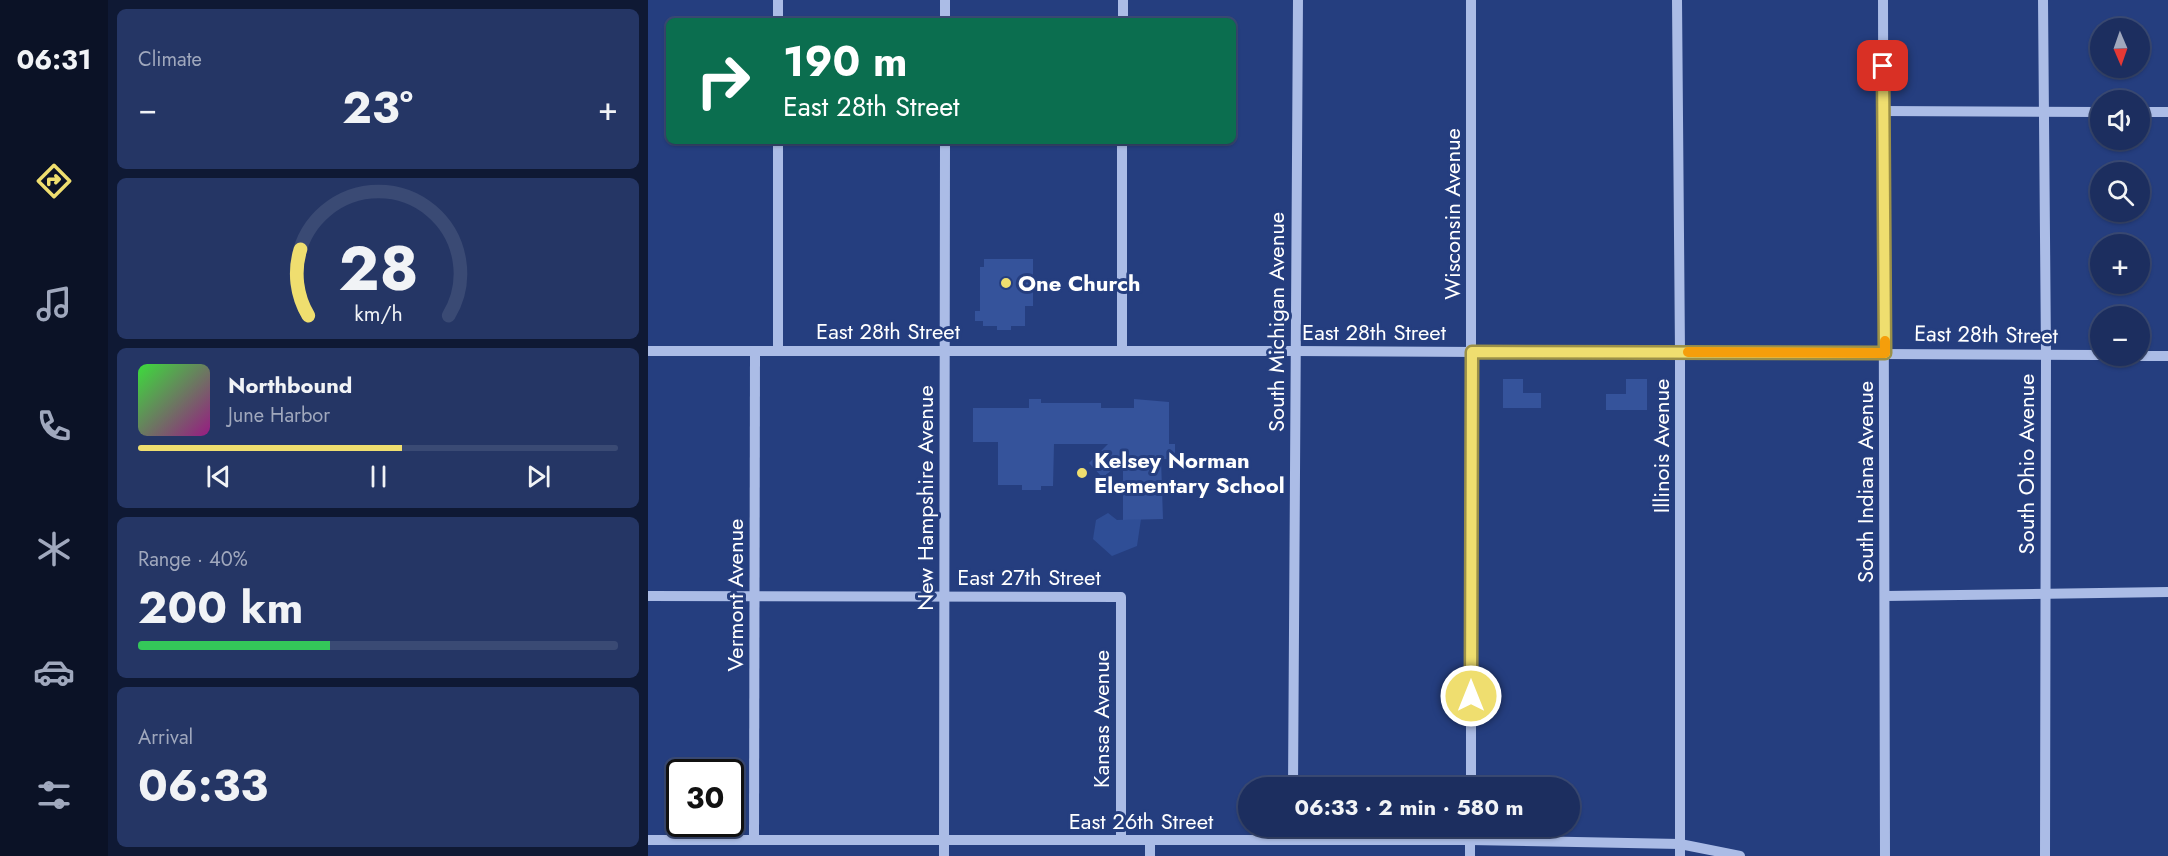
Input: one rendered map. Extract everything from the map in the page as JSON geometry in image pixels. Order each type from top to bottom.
[{"type":"street","points":[[778,0],[778,18]]},
{"type":"street","points":[[945,0],[945,18]]},
{"type":"street","points":[[1123,0],[1123,18]]},
{"type":"street","name":"South Michigan Avenue","points":[[1293,777],[1298,0]]},
{"type":"street","name":"Wisconsin Avenue","points":[[1471,0],[1471,777]]},
{"type":"street","name":"Illinois Avenue","points":[[1677,0],[1680,856]]},
{"type":"street","name":"South Indiana Avenue","points":[[1883,0],[1885,856]]},
{"type":"street","name":"South Ohio Avenue","points":[[2043,0],[2046,856]]},
{"type":"street","points":[[1883,111],[2090,112]]},
{"type":"street","points":[[2150,112],[2168,112]]},
{"type":"street","points":[[778,144],[778,351]]},
{"type":"street","name":"New Hampshire Avenue","points":[[944,856],[945,144]]},
{"type":"street","points":[[1122,144],[1122,351]]},
{"type":"street","name":"East 28th Street","points":[[648,351],[2090,355]]},
{"type":"street","name":"Vermont Avenue","points":[[754,839],[755,351]]},
{"type":"street","points":[[2150,356],[2168,356]]},
{"type":"street","points":[[1885,596],[2168,592]]},
{"type":"street","name":"East 27th Street","points":[[648,596],[1121,597]]},
{"type":"street","name":"Kansas Avenue","points":[[1121,597],[1121,840]]},
{"type":"street","name":"East 26th Street","points":[[648,840],[1470,840],[1680,844],[1740,856]]},
{"type":"street","points":[[1150,840],[1150,856]]},
{"type":"street","points":[[1470,840],[1470,856]]},
{"type":"shaded area","points":[[1108,513],[1117,520],[1141,519],[1137,546],[1112,556],[1093,539],[1096,520]]},
{"type":"building","name":"One Church","points":[[984,259],[1033,259],[1033,306],[1025,306],[1025,326],[1011,326],[1011,330],[997,330],[997,326],[983,326],[983,321],[975,321],[975,311],[980,311],[980,267],[984,267]]},
{"type":"building","points":[[1503,379],[1523,379],[1523,393],[1541,393],[1541,408],[1503,408]]},
{"type":"building","points":[[1626,379],[1647,379],[1647,410],[1606,410],[1606,394],[1626,394]]},
{"type":"building","points":[[1029,399],[1041,399],[1041,403],[1101,403],[1101,408],[1134,408],[1134,399],[1169,402],[1169,444],[1175,444],[1175,459],[1161,459],[1163,519],[1123,520],[1123,459],[1103,478],[1089,463],[1108,444],[1054,444],[1053,486],[1041,486],[1041,490],[1022,490],[1022,485],[998,485],[998,442],[973,442],[973,408],[1029,408]]},
{"type":"slow traffic","points":[[1688,352],[1885,353],[1885,341]]},
{"type":"place","name":"One Church","points":[[1006,283]]},
{"type":"place","name":"Kelsey Norman Elementary School","points":[[1082,473]]},
{"type":"route","points":[[1471,696],[1472,352],[1885,353],[1883,66]]}]
